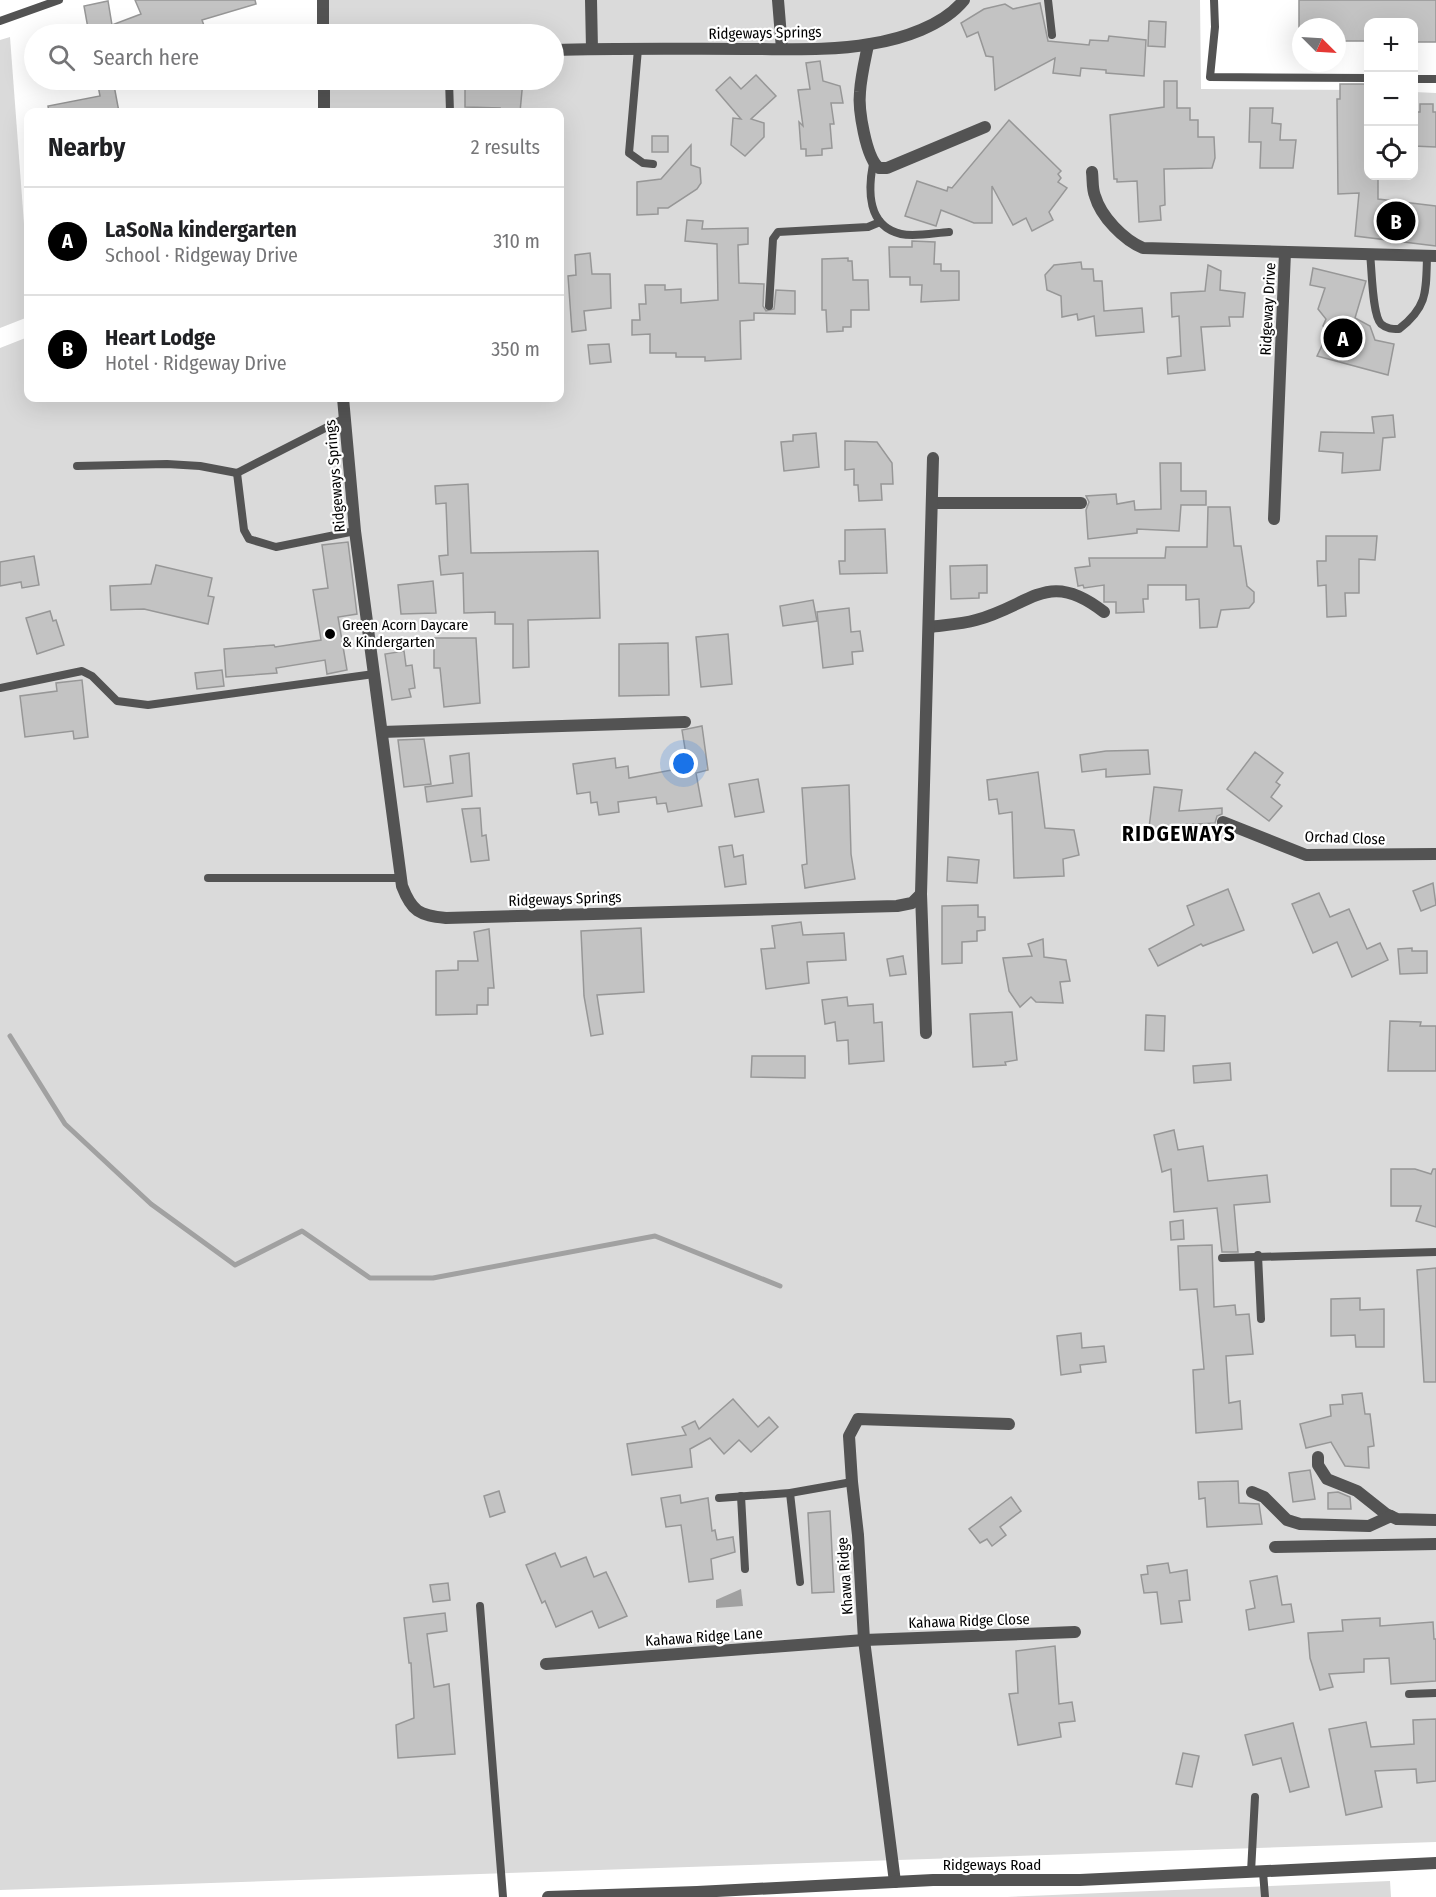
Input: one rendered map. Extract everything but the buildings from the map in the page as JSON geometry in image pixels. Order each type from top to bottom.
[{"type":"street","points":[[323,0],[323,24]]},
{"type":"street","points":[[591,0],[592,49]]},
{"type":"street","points":[[778,0],[782,49]]},
{"type":"street","name":"Ridgeways Springs","points":[[564,50],[782,49],[868,45],[904,36],[936,22],[951,14],[963,0]]},
{"type":"street","points":[[868,45],[859,94],[873,164],[879,168],[887,168],[985,128]]},
{"type":"street","points":[[324,90],[324,108]]},
{"type":"street","points":[[1092,172],[1095,197],[1106,215],[1132,243],[1157,250],[1285,252]]},
{"type":"street","name":"Ridgeway Drive","points":[[1274,519],[1285,252],[1432,256]]},
{"type":"street","name":"Ridgeways Springs","points":[[343,402],[355,531],[401,878],[407,901],[414,910],[425,916],[446,918],[897,906],[912,903],[921,894]]},
{"type":"street","points":[[926,1034],[921,894],[933,458]]},
{"type":"street","points":[[932,503],[1081,503]]},
{"type":"street","points":[[930,627],[976,620],[1049,591],[1068,591],[1087,599],[1104,612]]},
{"type":"street","points":[[382,732],[685,722]]},
{"type":"street","name":"Orchad Close","points":[[1223,822],[1305,855],[1436,854]]},
{"type":"street","name":"Khawa Ridge","points":[[895,1882],[864,1640],[849,1436],[858,1419],[1009,1424]]},
{"type":"street","points":[[1318,1457],[1322,1475],[1357,1491],[1391,1516]]},
{"type":"street","points":[[1252,1492],[1264,1497],[1287,1520],[1300,1524],[1369,1526],[1391,1516],[1436,1520]]},
{"type":"street","points":[[1275,1547],[1436,1544]]},
{"type":"street","name":"Kahawa Ridge Close","points":[[864,1640],[1075,1632]]},
{"type":"street","name":"Kahawa Ridge Lane","points":[[546,1664],[864,1640]]},
{"type":"street","name":"Ridgeways Road","points":[[548,1897],[697,1895],[895,1882],[1080,1880],[1436,1863]]},
{"type":"lane","points":[[0,21],[59,0]]},
{"type":"lane","points":[[1048,0],[1052,35]]},
{"type":"lane","points":[[1214,0],[1215,27],[1210,77],[1364,78]]},
{"type":"lane","points":[[638,49],[628,153],[643,163],[653,164]]},
{"type":"lane","points":[[1418,79],[1436,79]]},
{"type":"lane","points":[[449,90],[450,108]]},
{"type":"lane","points":[[873,164],[869,185],[872,206],[880,222],[902,234],[949,232]]},
{"type":"lane","points":[[770,306],[774,238],[778,232],[868,227],[880,222]]},
{"type":"lane","points":[[1370,254],[1375,312],[1380,323],[1389,329],[1399,329],[1420,310],[1426,294],[1432,256]]},
{"type":"lane","points":[[76,466],[167,464],[200,466],[237,473],[345,418]]},
{"type":"lane","points":[[237,473],[244,530],[249,539],[276,547],[355,531]]},
{"type":"lane","points":[[0,688],[82,671],[92,676],[117,700],[148,705],[374,674]]},
{"type":"lane","points":[[208,878],[401,878]]},
{"type":"lane","points":[[1222,1258],[1258,1255],[1436,1252]]},
{"type":"lane","points":[[1258,1255],[1261,1319]]},
{"type":"lane","points":[[719,1498],[790,1493],[852,1482]]},
{"type":"lane","points":[[790,1493],[800,1582]]},
{"type":"lane","points":[[741,1496],[745,1569]]},
{"type":"lane","points":[[480,1606],[504,1897]]},
{"type":"lane","points":[[1408,1694],[1436,1693]]},
{"type":"lane","points":[[1255,1797],[1257,1872],[1265,1897]]},
{"type":"shaded area","points":[[324,0],[1200,0],[1201,89],[1364,90],[1364,180],[1418,180],[1418,92],[1436,93],[1436,1842],[0,1890],[0,348],[24,339],[24,402],[564,402],[564,108],[320,108],[321,90],[564,90],[564,24],[323,24]]},
{"type":"shaded area","points":[[10,37],[24,224],[24,319],[0,328],[0,40]]},
{"type":"shaded area","points":[[741,1589],[743,1606],[716,1608],[716,1600]]},
{"type":"shaded area","points":[[1390,1881],[1391,1897],[1007,1897]]},
{"type":"waterway","points":[[10,1036],[65,1124],[151,1204],[235,1265],[302,1231],[370,1278],[433,1278],[655,1236],[780,1286]]},
{"type":"place","name":"Heart Lodge","points":[[1396,221]]},
{"type":"place","name":"LaSoNa kindergarten","points":[[1343,338]]},
{"type":"place","name":"Green Acorn Daycare & Kindergarten","points":[[330,634]]},
{"type":"district","name":"RIDGEWAYS","points":[[1179,834]]}]
